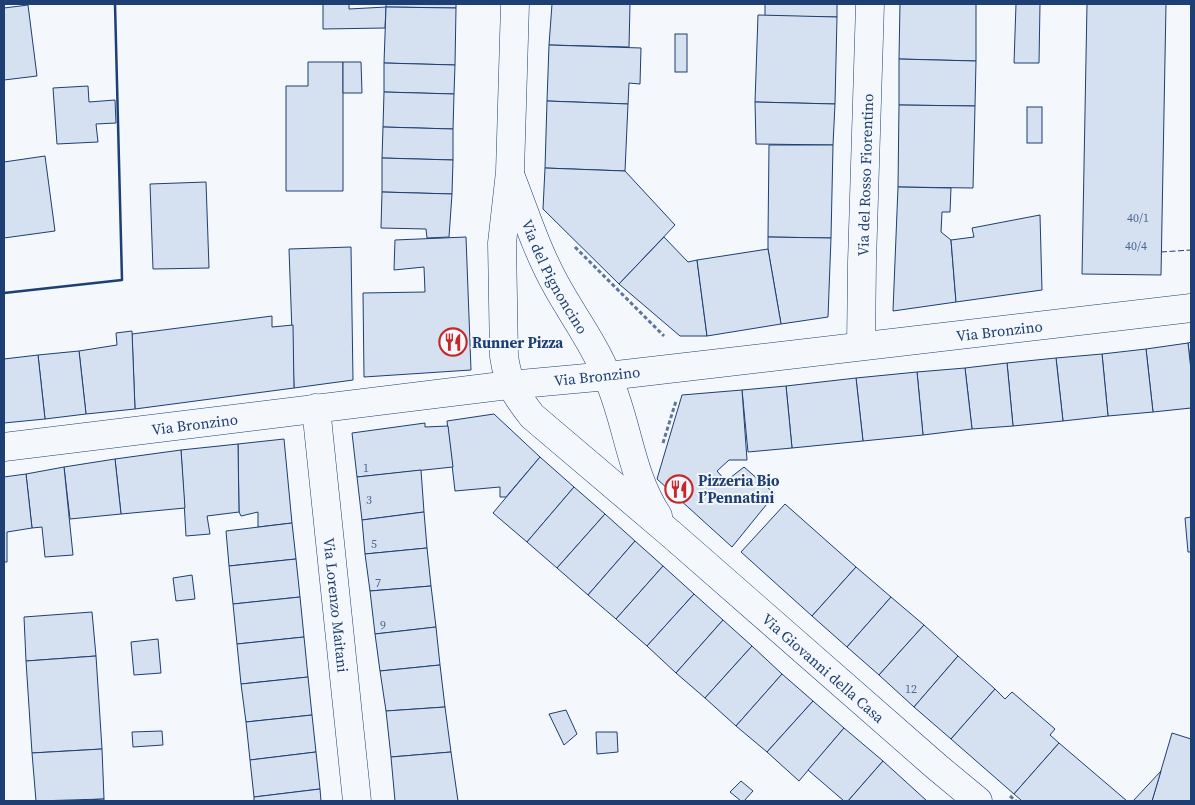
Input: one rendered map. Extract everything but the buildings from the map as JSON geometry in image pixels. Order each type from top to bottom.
[{"type":"main road","name":"Via del Pignoncino","points":[[510,385],[504,356],[502,243],[510,172],[515,4]]},
{"type":"main road","name":"Via del Rosso Fiorentino","points":[[861,346],[870,4]]},
{"type":"main road","name":"Via del Pignoncino","points":[[510,172],[535,242],[554,283],[608,376]]},
{"type":"main road","name":"Via Bronzino","points":[[4,448],[510,385],[608,376],[1191,308]]},
{"type":"main road","name":"Via Giovanni della Casa","points":[[608,376],[620,406],[638,476],[647,497],[671,534]]},
{"type":"main road","name":"Via Giovanni della Casa","points":[[510,385],[532,416],[671,534],[978,801]]},
{"type":"main road","name":"Via Lorenzo Maitani","points":[[316,408],[357,801]]},
{"type":"path","points":[[572,244],[666,338]]},
{"type":"fence","points":[[1161,252],[1191,250]]},
{"type":"wall","points":[[4,293],[122,280],[115,4]]},
{"type":"place","name":"Runner Pizza","points":[[453,342]]},
{"type":"place","name":"Pizzeria Bio I’Pennatini","points":[[679,489]]}]
